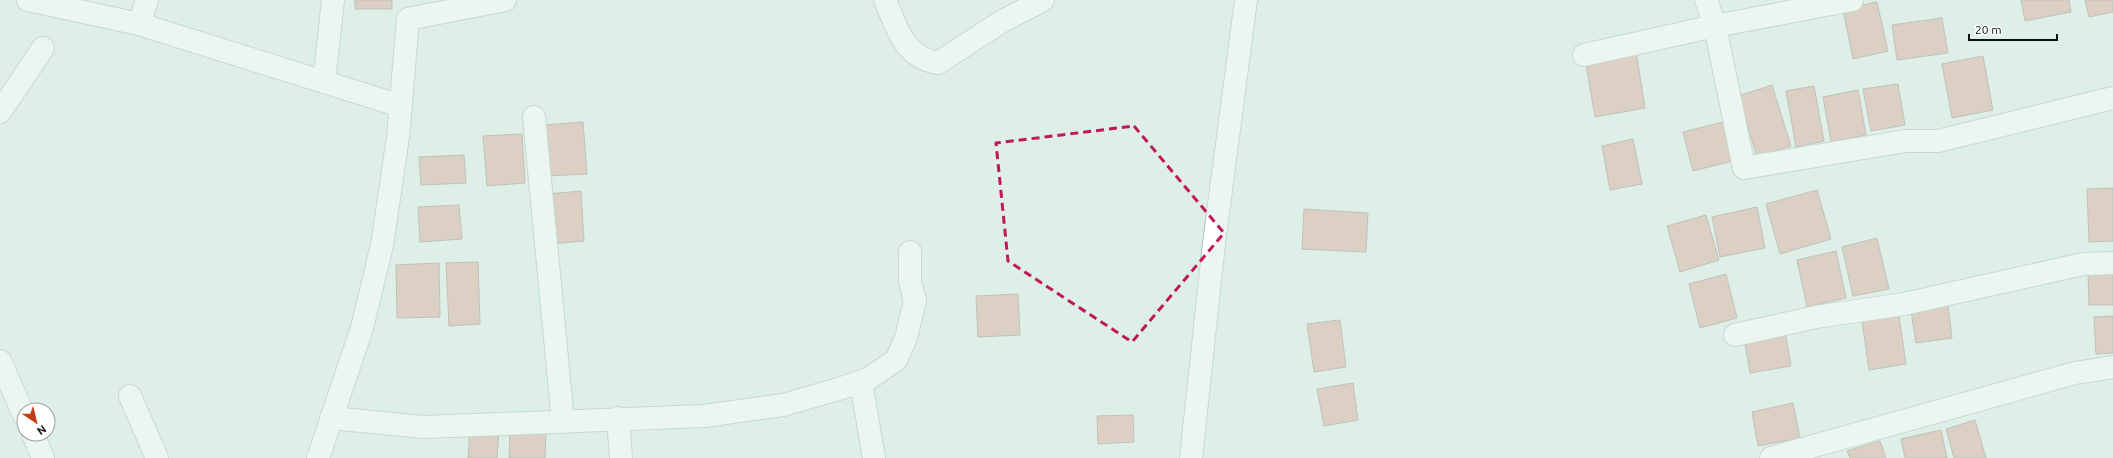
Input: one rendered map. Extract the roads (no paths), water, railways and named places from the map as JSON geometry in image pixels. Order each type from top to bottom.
[{"type":"street","points":[[28,0],[140,24],[401,106]]},
{"type":"street","points":[[140,24],[147,0]]},
{"type":"street","points":[[324,82],[333,0]]},
{"type":"street","points":[[318,458],[362,328],[382,245],[401,106],[410,9],[505,0]]},
{"type":"street","points":[[885,0],[906,47],[925,61],[938,63],[1001,22],[1043,0]]},
{"type":"street","points":[[1191,458],[1214,242],[1246,0]]},
{"type":"street","points":[[1706,0],[1715,26],[1744,168],[1905,141],[1938,141],[2113,98]]},
{"type":"street","points":[[1584,55],[1715,26],[1852,0]]},
{"type":"street","points":[[0,112],[43,48]]},
{"type":"street","points":[[534,117],[563,422]]},
{"type":"street","points":[[331,418],[424,427],[563,422],[618,418],[704,416],[784,405],[861,382],[896,360],[906,338],[915,301],[910,282],[910,252]]},
{"type":"street","points":[[1735,335],[1816,317],[1904,304],[2083,264],[2113,263]]},
{"type":"street","points":[[0,361],[18,402]]},
{"type":"street","points":[[1771,458],[2075,373],[2113,367]]},
{"type":"street","points":[[861,382],[874,458]]},
{"type":"street","points":[[130,396],[157,458]]},
{"type":"street","points":[[618,418],[621,458]]},
{"type":"street","points":[[36,442],[43,458]]}]
